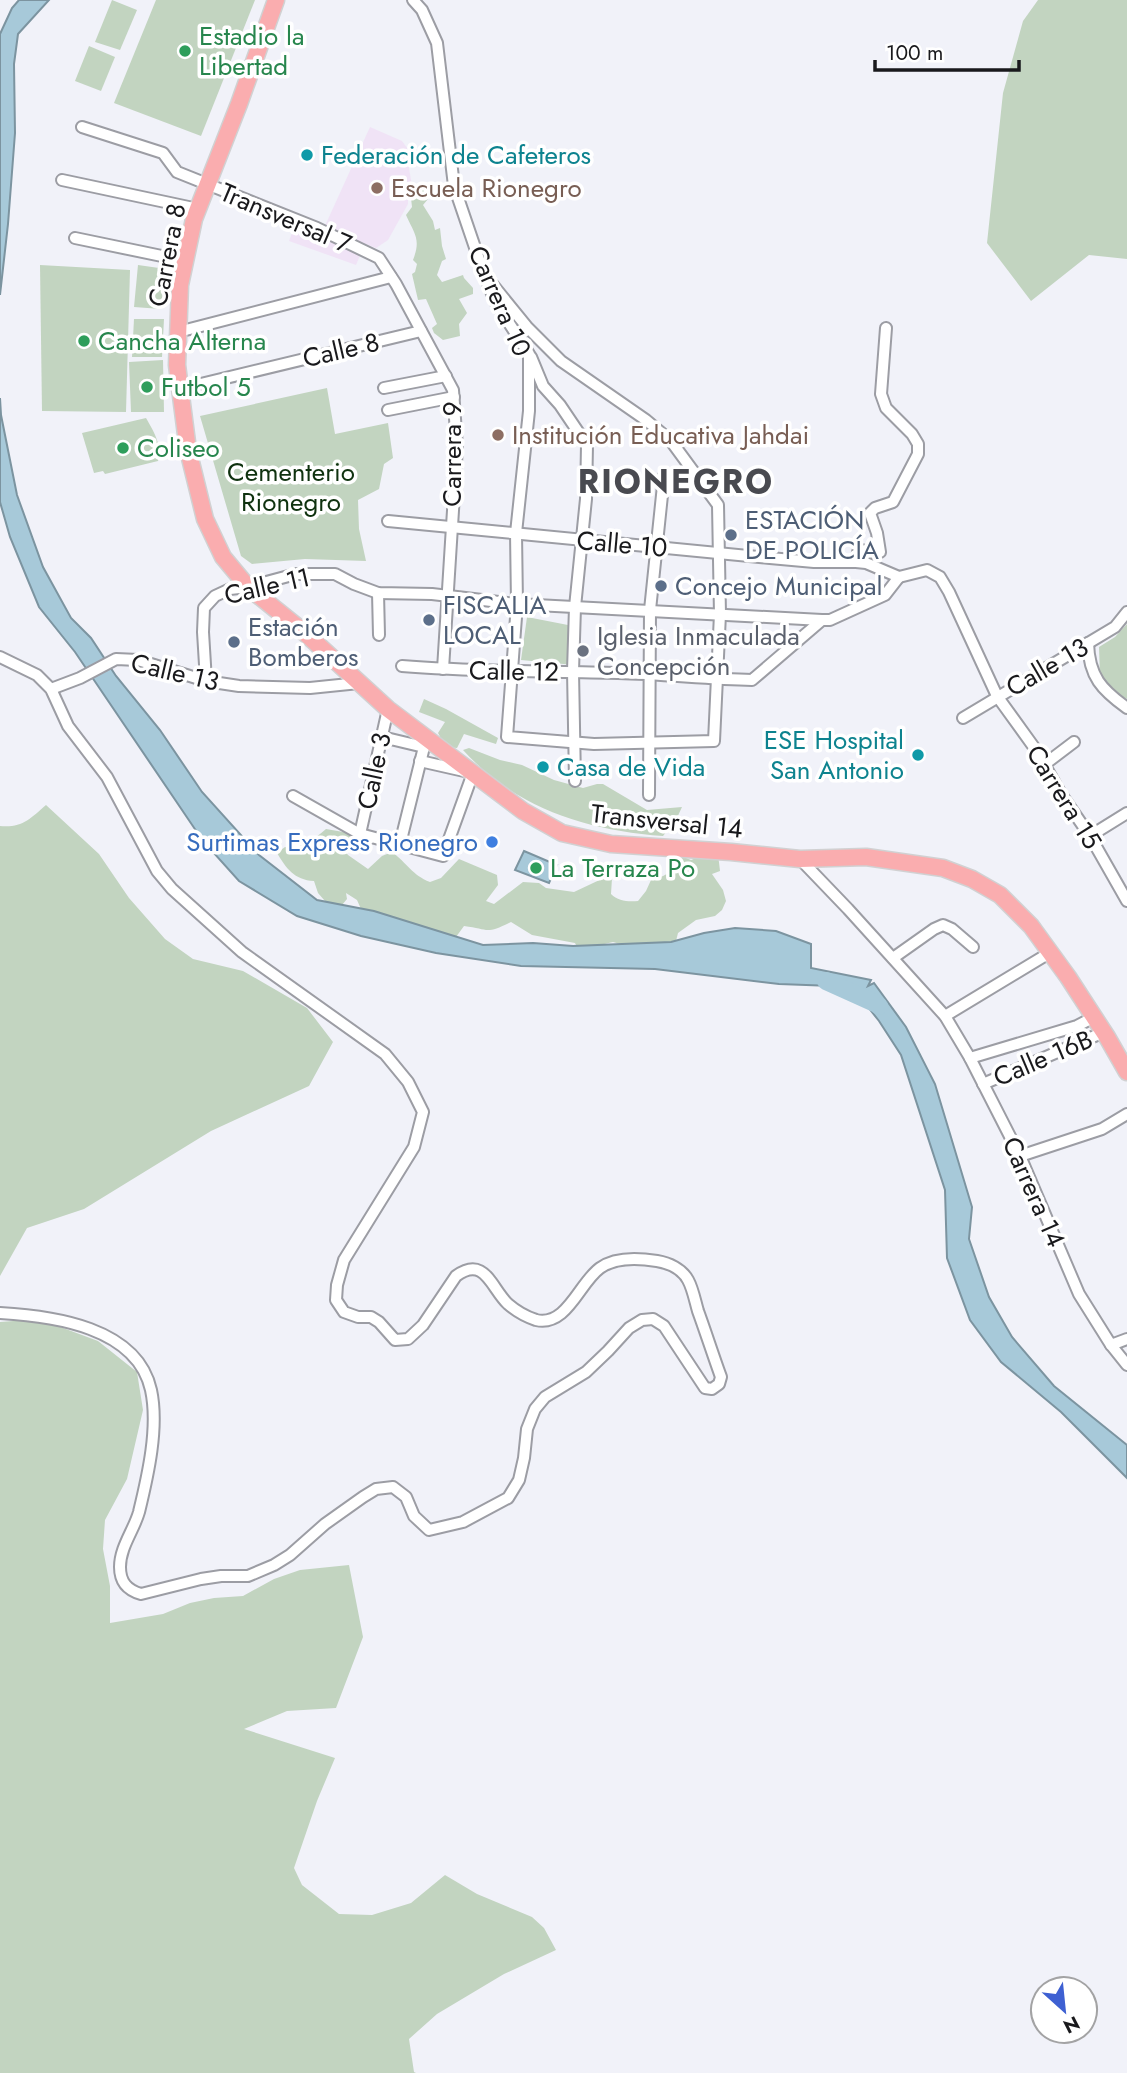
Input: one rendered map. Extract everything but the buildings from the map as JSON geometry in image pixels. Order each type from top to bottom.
[{"type":"highway","name":"Carrera 8","points":[[214,540],[205,520],[188,450],[177,365],[180,285],[198,209],[276,0]]},
{"type":"highway","name":"Transversal 14","points":[[214,540],[223,557],[248,587],[305,633],[388,709],[523,811],[562,833],[611,844],[800,859],[866,857],[943,868],[972,879],[1000,895],[1031,926],[1051,952],[1127,1072]]},
{"type":"street","name":"Carrera 10","points":[[413,0],[422,10],[437,43],[454,186],[496,303],[529,354],[529,411],[516,533],[516,604],[507,737],[575,743]]},
{"type":"street","name":"Transversal 7","points":[[82,127],[163,153],[177,172],[317,229],[379,258]]},
{"type":"street","points":[[62,180],[198,209]]},
{"type":"street","points":[[75,238],[186,261]]},
{"type":"street","name":"Carrera 9","points":[[379,258],[453,390],[457,447],[443,669]]},
{"type":"street","points":[[484,274],[527,327],[561,361],[646,420],[671,441],[718,505],[720,614],[714,741],[575,743]]},
{"type":"street","points":[[178,332],[391,277]]},
{"type":"street","name":"Calle 10","points":[[856,562],[860,550],[880,552],[870,513],[875,508],[892,502],[918,454],[918,444],[912,434],[886,408],[881,394],[886,328]]},
{"type":"street","name":"Calle 8","points":[[180,389],[421,331]]},
{"type":"street","points":[[529,354],[543,386],[568,415],[587,444],[582,541],[575,607],[575,780]]},
{"type":"street","points":[[384,388],[446,376]]},
{"type":"street","points":[[388,410],[454,397]]},
{"type":"street","points":[[649,796],[650,610],[664,476]]},
{"type":"street","name":"Calle 10","points":[[388,521],[792,560],[866,563],[899,577]]},
{"type":"street","name":"Carrera 15","points":[[899,577],[927,570],[940,577],[997,696],[1045,764],[1127,901]]},
{"type":"street","name":"Calle 11","points":[[206,681],[204,608],[215,596],[230,589],[296,574],[335,574],[378,593],[432,594],[516,604],[822,620]]},
{"type":"street","points":[[822,620],[830,620],[885,596],[899,577]]},
{"type":"street","points":[[378,593],[379,635]]},
{"type":"street","name":"Calle 13","points":[[963,718],[1115,627],[1127,612]]},
{"type":"street","name":"Calle 12","points":[[402,666],[649,673],[718,680],[752,680],[822,620]]},
{"type":"street","points":[[1088,643],[1091,668],[1099,685],[1127,708]]},
{"type":"street","points":[[0,657],[37,675],[51,689],[68,726],[107,777],[157,871],[172,889],[242,952],[386,1054],[408,1082],[423,1112],[414,1147],[344,1259],[335,1300],[344,1312],[358,1317],[371,1317],[395,1340],[408,1339],[423,1325],[456,1276],[473,1269],[489,1278],[509,1304],[522,1314],[538,1320],[552,1319],[561,1315],[589,1278],[601,1267],[617,1260],[663,1262],[675,1266],[688,1279],[721,1377],[719,1384],[712,1389],[705,1388],[664,1326],[653,1319],[642,1320],[629,1328],[586,1372],[545,1396],[535,1409],[527,1429],[519,1480],[508,1498],[463,1522],[429,1531],[414,1516],[406,1497],[393,1487],[376,1489],[344,1510],[274,1565],[248,1576],[221,1576],[141,1594],[131,1591],[123,1582],[120,1566],[124,1547],[138,1515],[154,1424],[151,1389],[140,1364],[128,1350],[82,1326],[37,1315],[0,1313]]},
{"type":"street","name":"Calle 13","points":[[51,689],[116,660],[138,660],[206,681],[239,686],[284,688],[359,683]]},
{"type":"street","name":"Calle 3","points":[[360,834],[388,709]]},
{"type":"street","points":[[382,737],[424,747],[400,844]]},
{"type":"street","points":[[1045,764],[1074,743]]},
{"type":"street","points":[[292,796],[360,834],[443,856],[472,773],[420,761]]},
{"type":"street","points":[[1090,836],[1127,813]]},
{"type":"street","name":"Carrera 14","points":[[800,859],[945,1016],[970,1058],[1020,1156],[1079,1294],[1127,1365]]},
{"type":"street","points":[[894,958],[943,925],[973,947]]},
{"type":"street","points":[[945,1016],[1051,952]]},
{"type":"street","points":[[970,1058],[1077,1026],[1094,1017]]},
{"type":"street","name":"Calle 16B","points":[[983,1084],[1104,1032]]},
{"type":"street","points":[[1020,1156],[1102,1129],[1127,1114]]},
{"type":"street","points":[[1111,1345],[1127,1339]]},
{"type":"shaded area","name":"Escuela Rionegro","points":[[370,127],[402,141],[410,152],[408,162],[412,186],[408,191],[408,204],[388,240],[376,248],[324,228]]},
{"type":"shaded area","points":[[294,228],[361,253],[356,265],[289,241]]},
{"type":"green space","points":[[112,0],[137,10],[120,50],[95,42]]},
{"type":"green space","name":"Estadio la Libertad","points":[[156,0],[255,0],[201,136],[114,103]]},
{"type":"green space","points":[[1038,0],[1127,0],[1127,259],[1089,255],[1031,301],[987,243],[1003,93],[1023,21]]},
{"type":"green space","points":[[89,46],[115,57],[101,91],[75,81]]},
{"type":"green space","points":[[416,188],[424,190],[428,199],[423,205],[435,230],[440,228],[446,259],[442,261],[437,275],[442,282],[463,275],[473,288],[473,294],[459,299],[467,313],[459,324],[460,336],[443,340],[434,333],[432,328],[437,324],[426,299],[418,300],[412,274],[417,264],[413,260],[417,242],[406,215],[412,207],[411,198]]},
{"type":"green space","name":"Cancha Alterna","points":[[40,265],[130,270],[126,412],[42,411]]},
{"type":"green space","points":[[138,265],[166,269],[161,309],[134,307]]},
{"type":"green space","points":[[134,319],[164,319],[162,357],[132,357]]},
{"type":"green space","name":"Futbol 5","points":[[163,360],[164,412],[131,412],[129,362]]},
{"type":"green space","name":"Cementerio Rionegro","points":[[327,388],[335,434],[388,423],[393,458],[384,464],[379,489],[358,500],[359,529],[366,561],[305,559],[252,564],[241,556],[200,416]]},
{"type":"green space","name":"Coliseo","points":[[146,418],[158,444],[158,461],[105,474],[103,471],[94,473],[82,433]]},
{"type":"green space","points":[[527,617],[573,626],[574,665],[521,660]]},
{"type":"green space","points":[[1127,624],[1127,699],[1115,693],[1100,677],[1099,647],[1115,637]]},
{"type":"green space","points":[[424,699],[498,738],[496,744],[464,734],[457,748],[446,747],[438,733],[445,722],[419,712]]},
{"type":"green space","points":[[469,748],[583,788],[603,784],[647,810],[682,807],[676,820],[663,836],[580,822],[530,802],[506,787],[463,750]]},
{"type":"green space","points":[[46,805],[99,854],[129,898],[165,939],[193,959],[243,971],[307,1008],[333,1042],[309,1086],[211,1131],[84,1209],[27,1228],[0,1276],[0,826],[20,824]]},
{"type":"green space","points":[[326,829],[349,833],[351,840],[342,847],[348,855],[368,869],[382,856],[392,852],[430,882],[441,878],[459,859],[497,875],[498,885],[486,901],[494,904],[523,882],[574,892],[608,876],[612,878],[611,894],[623,900],[638,901],[651,880],[669,873],[681,856],[691,860],[718,854],[720,871],[712,874],[723,890],[726,901],[715,916],[696,920],[678,933],[676,941],[665,946],[613,942],[600,945],[597,953],[579,951],[575,943],[532,935],[511,922],[491,930],[464,926],[456,937],[445,942],[361,909],[357,900],[346,893],[347,899],[342,905],[331,908],[318,893],[314,881],[291,872],[277,853],[285,847],[307,842]]},
{"type":"green space","points":[[39,1319],[98,1341],[137,1372],[143,1410],[127,1479],[105,1520],[103,1549],[110,1586],[110,1623],[163,1614],[190,1603],[214,1598],[243,1596],[274,1579],[300,1570],[349,1565],[363,1637],[336,1708],[287,1711],[244,1729],[335,1758],[294,1868],[302,1885],[339,1914],[372,1915],[411,1903],[445,1875],[477,1894],[532,1917],[544,1928],[556,1950],[504,1974],[437,2014],[409,2039],[416,2073],[0,2073],[0,1322]]},
{"type":"water","points":[[19,0],[49,0],[18,34],[14,64],[15,133],[0,295],[0,34],[12,8]]},
{"type":"water","points":[[0,398],[17,495],[43,567],[71,618],[91,638],[116,676],[160,730],[202,792],[259,855],[317,900],[374,911],[483,945],[533,943],[573,946],[671,942],[735,928],[776,931],[811,944],[811,968],[871,980],[868,986],[874,983],[906,1027],[935,1084],[972,1207],[969,1239],[989,1297],[1012,1337],[1054,1386],[1127,1445],[1127,1478],[1061,1412],[1001,1362],[970,1320],[947,1258],[945,1190],[901,1055],[857,993],[833,986],[779,984],[655,969],[521,966],[436,953],[361,936],[297,916],[239,881],[203,841],[75,652],[39,607],[10,537],[0,502]]},
{"type":"water","name":"La Terraza Po","points":[[524,851],[557,865],[549,883],[515,870]]},
{"type":"waterway","points":[[826,981],[879,1006]]},
{"type":"place","name":"Estadio la Libertad","points":[[185,51]]},
{"type":"place","name":"Federación de Cafeteros","points":[[307,155]]},
{"type":"place","name":"Escuela Rionegro","points":[[377,188]]},
{"type":"place","name":"Cancha Alterna","points":[[84,341]]},
{"type":"place","name":"Futbol 5","points":[[147,387]]},
{"type":"place","name":"Institución Educativa Jahdai","points":[[498,435]]},
{"type":"place","name":"Coliseo","points":[[123,448]]},
{"type":"place","name":"ESTACIÓN DE POLICÍA","points":[[731,535]]},
{"type":"place","name":"Concejo Municipal","points":[[661,586]]},
{"type":"place","name":"FISCALIA LOCAL","points":[[429,620]]},
{"type":"place","name":"Estación Bomberos","points":[[234,642]]},
{"type":"place","name":"Iglesia Inmaculada Concepción","points":[[583,651]]},
{"type":"place","name":"ESE Hospital San Antonio","points":[[918,755]]},
{"type":"place","name":"Casa de Vida","points":[[543,767]]},
{"type":"place","name":"Surtimas Express Rionegro","points":[[492,842]]},
{"type":"place","name":"La Terraza Po","points":[[536,868]]},
{"type":"district","name":"RIONEGRO","points":[[676,481]]}]
